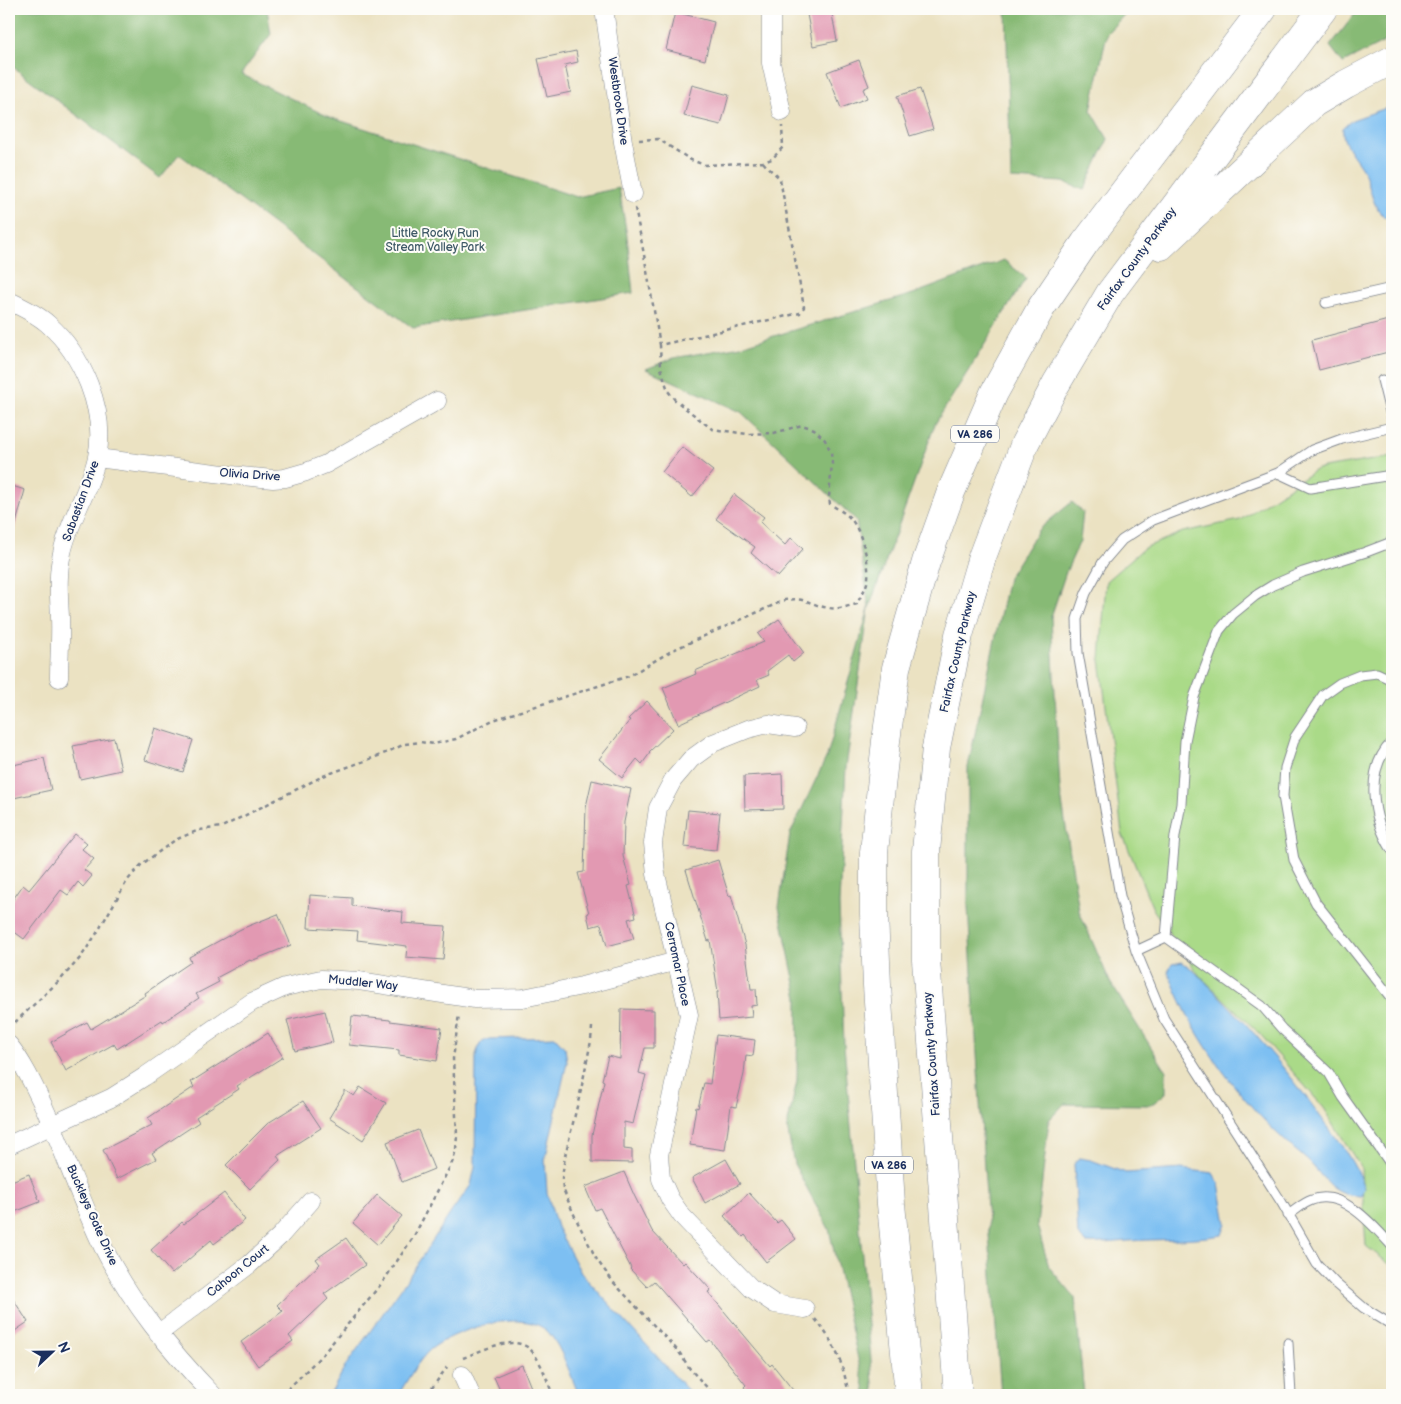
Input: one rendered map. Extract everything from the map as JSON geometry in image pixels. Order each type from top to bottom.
[{"type":"highway","name":"VA 286","points":[[909,1395],[891,1204],[874,914],[874,852],[896,668],[926,562],[951,492],[998,385],[1041,308],[1084,243],[1263,9]]},
{"type":"highway","name":"Fairfax County Parkway","points":[[958,1395],[926,960],[926,851],[936,748],[959,635],[982,557],[1022,452],[1056,384],[1110,293],[1323,9]]},
{"type":"highway","points":[[1110,293],[1314,103],[1392,60]]},
{"type":"street","name":"Westbrook Drive","points":[[604,9],[623,142],[633,194]]},
{"type":"street","points":[[771,9],[771,63],[782,112]]},
{"type":"street","name":"Sabastian Drive","points":[[9,301],[21,306],[48,324],[69,347],[81,366],[94,398],[97,413],[99,434],[97,458],[62,552],[58,583],[60,618],[59,678]]},
{"type":"street","name":"Olivia Drive","points":[[97,458],[231,475],[286,478],[326,464],[437,401]]},
{"type":"street","name":"Cerromar Place","points":[[795,728],[768,724],[748,729],[713,743],[691,758],[673,780],[658,808],[653,842],[656,874],[678,961],[689,1015],[659,1155],[662,1179],[670,1199],[682,1216],[751,1288],[775,1304],[805,1309]]},
{"type":"street","name":"Muddler Way","points":[[9,1144],[111,1098],[252,1002],[285,987],[321,979],[359,981],[475,999],[523,998],[582,986],[678,961]]},
{"type":"street","name":"Buckleys Gate Drive","points":[[9,1045],[30,1076],[103,1247],[133,1300],[158,1334],[213,1395]]},
{"type":"street","name":"Cahoon Court","points":[[158,1334],[250,1264],[280,1236],[311,1201]]},
{"type":"street","points":[[457,1367],[471,1395]]},
{"type":"lane","points":[[1326,303],[1392,288]]},
{"type":"lane","points":[[1382,380],[1392,420]]},
{"type":"lane","points":[[1392,427],[1342,438],[1312,450],[1278,473],[1154,520],[1122,540],[1103,562],[1086,593],[1077,619],[1078,653],[1118,886],[1136,951],[1164,1019],[1288,1215],[1316,1264],[1364,1308],[1392,1325]]},
{"type":"lane","points":[[1278,473],[1310,488],[1392,475]]},
{"type":"lane","points":[[1166,937],[1175,836],[1181,804],[1185,742],[1194,697],[1219,632],[1233,614],[1254,596],[1273,585],[1303,572],[1392,542]]},
{"type":"lane","points":[[1392,680],[1377,673],[1360,675],[1340,683],[1323,695],[1295,737],[1285,768],[1283,796],[1294,860],[1316,904],[1392,999]]},
{"type":"lane","points":[[1392,742],[1383,751],[1374,774],[1374,797],[1379,820],[1392,850]]},
{"type":"lane","points":[[1136,951],[1166,937]]},
{"type":"lane","points":[[1166,937],[1262,1006],[1282,1029],[1329,1073],[1343,1097],[1392,1166]]},
{"type":"lane","points":[[1288,1215],[1312,1200],[1325,1197],[1336,1200],[1363,1216],[1392,1246]]},
{"type":"lane","points":[[1288,1343],[1291,1395]]},
{"type":"path","points":[[623,142],[658,139],[691,160],[706,165],[763,162],[772,159],[782,147],[782,112]]},
{"type":"path","points":[[660,345],[800,313],[804,307],[780,179],[763,162]]},
{"type":"path","points":[[9,1028],[62,978],[81,957],[127,881],[141,865],[175,840],[199,830],[222,826],[323,776],[405,744],[420,742],[434,744],[456,739],[493,720],[629,676],[673,650],[785,600],[797,598],[829,608],[847,607],[857,604],[868,582],[868,561],[855,525],[850,517],[830,504],[832,464],[831,452],[825,440],[814,429],[802,425],[774,433],[747,434],[712,429],[675,400],[668,391],[661,368],[660,345],[651,286],[644,260],[633,194]]},
{"type":"path","points":[[282,1395],[323,1354],[382,1283],[414,1236],[452,1163],[456,1150],[457,1135],[456,1086],[453,1059],[459,1014]]},
{"type":"path","points":[[592,1027],[592,1040],[582,1090],[565,1156],[562,1178],[564,1189],[576,1219],[597,1260],[614,1283],[679,1352],[690,1369],[714,1395]]},
{"type":"path","points":[[805,1309],[825,1331],[838,1351],[850,1395]]},
{"type":"path","points":[[427,1395],[457,1367],[486,1349],[510,1342],[521,1343],[531,1350],[553,1395]]},
{"type":"green space","name":"Little Rocky Run Stream Valley Park","points":[[9,9],[267,9],[271,34],[241,74],[329,117],[577,197],[619,188],[627,236],[633,293],[413,328],[179,154],[160,178],[9,64]]},
{"type":"green space","points":[[1006,9],[1178,9],[1124,15],[1107,33],[1091,110],[1108,139],[1084,190],[1063,182],[1011,179]]},
{"type":"green space","points":[[1359,9],[1392,9],[1392,38],[1343,63],[1330,46]]},
{"type":"green space","points":[[1004,260],[1026,278],[935,424],[869,608],[856,520],[741,412],[646,369],[674,358],[741,346],[913,294]]},
{"type":"green space","points":[[1392,457],[1392,1266],[1366,1246],[1361,1168],[1324,1108],[1260,1034],[1199,975],[1153,909],[1122,833],[1100,659],[1106,581],[1144,548],[1183,532],[1240,520],[1317,469]]},
{"type":"green space","points":[[1072,502],[1083,512],[1080,541],[1066,572],[1051,617],[1060,789],[1079,911],[1110,982],[1166,1071],[1166,1093],[1151,1105],[1064,1104],[1049,1120],[1037,1225],[1049,1267],[1075,1298],[1084,1395],[1001,1395],[984,1168],[968,907],[968,767],[1008,578],[1039,529]]},
{"type":"green space","points":[[869,608],[846,767],[839,904],[844,1045],[874,1395],[864,1395],[865,1390],[829,1229],[794,1164],[787,1127],[797,1081],[798,998],[779,907],[790,834],[827,756]]},
{"type":"water","points":[[1392,106],[1392,219],[1384,216],[1376,206],[1365,174],[1347,146],[1343,128],[1352,120]]},
{"type":"water","points":[[1182,962],[1192,969],[1228,1005],[1294,1082],[1352,1162],[1364,1188],[1361,1196],[1342,1193],[1330,1185],[1307,1160],[1268,1124],[1229,1079],[1206,1047],[1184,1009],[1168,972],[1172,964]]},
{"type":"water","points":[[555,1037],[565,1048],[567,1062],[545,1160],[547,1193],[557,1227],[581,1273],[692,1395],[579,1395],[562,1354],[549,1333],[538,1325],[524,1321],[507,1321],[473,1328],[431,1349],[418,1364],[398,1395],[330,1395],[346,1365],[471,1185],[475,1167],[476,1055],[480,1043],[489,1039]]},
{"type":"water","points":[[1079,1158],[1091,1160],[1126,1173],[1181,1169],[1213,1173],[1219,1184],[1226,1223],[1222,1235],[1187,1239],[1086,1243],[1078,1235],[1074,1164]]},
{"type":"building","points":[[806,9],[831,9],[837,41],[813,46]]},
{"type":"building","points":[[675,12],[714,22],[705,60],[666,50]]},
{"type":"building","points":[[576,51],[578,62],[565,65],[571,92],[547,97],[538,59]]},
{"type":"building","points":[[859,60],[869,86],[863,89],[867,98],[841,108],[827,72]]},
{"type":"building","points":[[692,85],[729,95],[721,125],[684,116]]},
{"type":"building","points":[[920,89],[933,129],[910,136],[897,96]]},
{"type":"building","points":[[1392,319],[1392,351],[1319,370],[1312,340]]},
{"type":"building","points":[[682,447],[713,471],[692,497],[662,472]]},
{"type":"building","points":[[9,485],[25,490],[12,538],[9,537]]},
{"type":"building","points":[[734,494],[764,517],[760,522],[785,545],[791,538],[803,549],[778,577],[751,553],[755,547],[716,519]]},
{"type":"building","points":[[779,619],[804,653],[793,662],[788,655],[767,671],[769,675],[757,680],[760,686],[678,724],[663,688],[696,674],[695,671],[764,642],[758,634]]},
{"type":"building","points":[[647,701],[673,729],[649,752],[642,764],[637,759],[622,778],[599,759],[630,720],[628,719]]},
{"type":"building","points":[[155,728],[193,740],[183,772],[145,760]]},
{"type":"building","points":[[114,738],[121,770],[80,779],[73,746]]},
{"type":"building","points":[[44,758],[51,790],[9,799],[9,766]]},
{"type":"building","points":[[782,774],[783,809],[745,810],[744,776]]},
{"type":"building","points":[[592,780],[631,789],[624,822],[623,856],[631,885],[628,886],[636,917],[628,919],[634,939],[607,946],[601,924],[590,927],[587,914],[589,913],[578,873],[584,872],[586,807]]},
{"type":"building","points":[[688,810],[720,813],[716,850],[684,847]]},
{"type":"building","points":[[75,834],[87,844],[82,849],[94,859],[84,870],[92,876],[83,887],[78,882],[68,895],[61,890],[24,939],[9,928],[9,905],[23,885],[29,890]]},
{"type":"building","points":[[718,860],[729,896],[731,895],[745,945],[751,989],[756,989],[757,1005],[751,1006],[752,1017],[719,1020],[718,992],[710,940],[708,941],[686,870]]},
{"type":"building","points":[[310,895],[352,898],[352,906],[403,912],[402,923],[446,926],[443,960],[406,957],[407,946],[357,940],[358,931],[308,928]]},
{"type":"building","points":[[278,914],[291,945],[250,960],[216,978],[219,982],[196,994],[199,998],[163,1022],[162,1020],[117,1049],[114,1044],[66,1071],[51,1042],[87,1022],[91,1029],[146,995],[145,993],[191,962],[189,957],[241,929]]},
{"type":"building","points":[[621,1009],[654,1010],[654,1048],[645,1048],[639,1073],[646,1075],[633,1124],[624,1122],[624,1149],[632,1150],[632,1163],[592,1162],[592,1135],[608,1056],[620,1059]]},
{"type":"building","points":[[325,1011],[333,1042],[295,1051],[287,1020]]},
{"type":"building","points":[[352,1016],[442,1028],[437,1061],[399,1055],[399,1050],[349,1045]]},
{"type":"building","points":[[268,1033],[283,1057],[237,1086],[239,1089],[196,1117],[199,1122],[152,1153],[156,1159],[117,1179],[103,1150],[152,1125],[148,1118],[194,1087],[191,1082]]},
{"type":"building","points":[[716,1035],[755,1040],[753,1056],[746,1055],[744,1074],[736,1107],[731,1106],[725,1150],[690,1145],[696,1107],[698,1108],[704,1083],[710,1084]]},
{"type":"building","points":[[360,1087],[386,1103],[363,1140],[329,1118],[344,1090],[354,1096]]},
{"type":"building","points":[[303,1101],[321,1128],[277,1156],[280,1160],[250,1189],[226,1165],[268,1123]]},
{"type":"building","points":[[418,1130],[434,1169],[402,1182],[387,1142]]},
{"type":"building","points":[[726,1159],[740,1184],[705,1203],[692,1178]]},
{"type":"building","points":[[624,1172],[652,1231],[711,1290],[708,1292],[797,1395],[750,1395],[744,1387],[746,1385],[710,1340],[707,1342],[654,1281],[647,1287],[630,1269],[600,1208],[595,1210],[585,1187]]},
{"type":"building","points":[[29,1174],[40,1202],[9,1214],[9,1182]]},
{"type":"building","points":[[224,1193],[245,1220],[214,1244],[211,1240],[172,1274],[151,1250],[182,1222],[184,1224]]},
{"type":"building","points":[[749,1193],[777,1223],[781,1220],[796,1239],[766,1262],[745,1235],[743,1237],[724,1216]]},
{"type":"building","points":[[377,1195],[402,1216],[378,1245],[353,1223]]},
{"type":"building","points":[[346,1238],[365,1265],[324,1294],[328,1299],[289,1336],[293,1341],[258,1366],[241,1342],[283,1311],[277,1305],[320,1264],[316,1259]]},
{"type":"building","points":[[9,1293],[28,1322],[9,1335]]},
{"type":"building","points":[[522,1365],[534,1395],[502,1395],[494,1377]]}]
